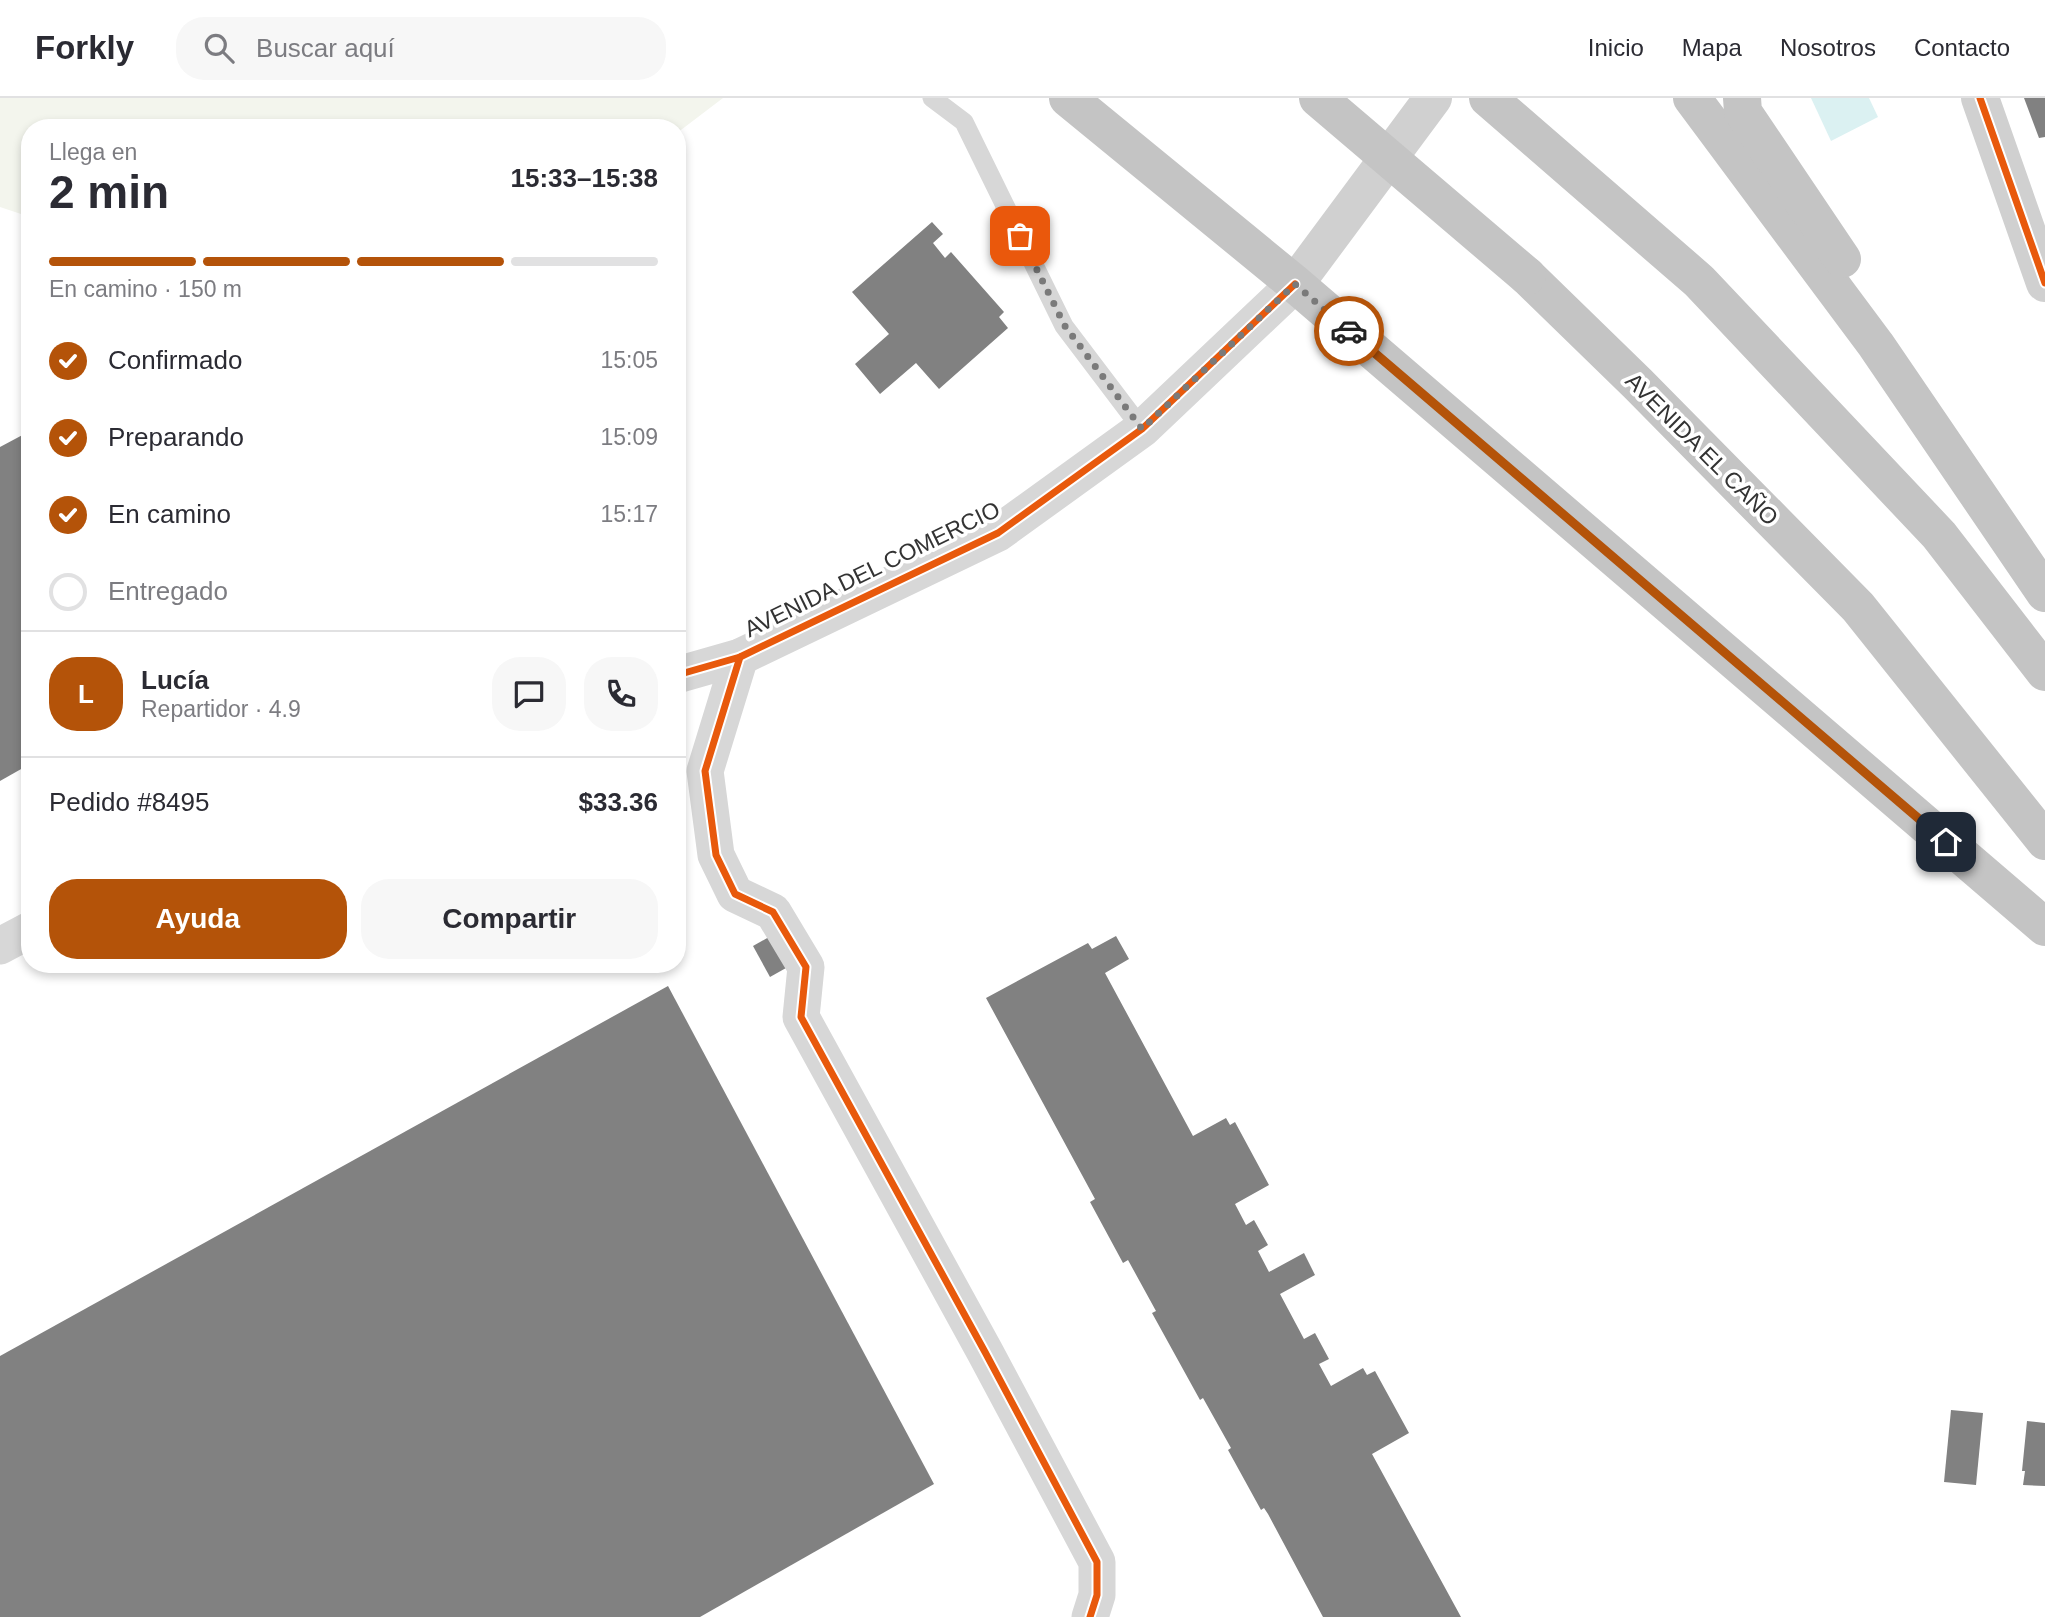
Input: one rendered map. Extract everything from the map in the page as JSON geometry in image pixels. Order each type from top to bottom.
[{"type":"highway","points":[[1068,98],[1295,284],[2045,927]]},
{"type":"highway","name":"AVENIDA EL CAÑO","points":[[1318,98],[1527,276],[1638,384],[1858,607],[2045,841]]},
{"type":"highway","points":[[1488,98],[1699,281],[1939,535],[2045,672]]},
{"type":"highway","points":[[1692,98],[1876,345],[2045,593]]},
{"type":"highway","points":[[1742,98],[1743,112],[1844,261],[1876,345]]},
{"type":"main road","points":[[1295,284],[1433,98]]},
{"type":"main road","points":[[1980,98],[2045,283]]},
{"type":"street","name":"AVENIDA DEL COMERCIO","points":[[686,672],[740,657],[998,533],[1142,429],[1295,284]]},
{"type":"street","points":[[740,657],[705,771],[716,855],[735,894],[773,912],[806,967],[801,1017],[1097,1562],[1097,1595],[1090,1617]]},
{"type":"street","points":[[0,946],[21,935]]},
{"type":"lane","points":[[932,98],[964,122],[1065,326],[1142,429]]},
{"type":"shaded area","points":[[0,98],[723,98],[686,126],[686,119],[21,119],[21,214],[0,207]]},
{"type":"shaded area","points":[[1811,98],[1869,98],[1878,117],[1831,141]]},
{"type":"building","points":[[2024,98],[2045,98],[2045,137],[2039,138]]},
{"type":"building","points":[[932,222],[943,234],[933,243],[945,258],[951,252],[1004,312],[999,317],[1008,328],[939,389],[916,363],[880,394],[855,364],[889,334],[852,292]]},
{"type":"building","points":[[21,436],[21,769],[0,781],[0,447]]},
{"type":"building","points":[[1116,936],[1129,959],[1105,973],[1193,1136],[1226,1118],[1230,1125],[1235,1122],[1269,1185],[1235,1204],[1246,1225],[1254,1220],[1268,1245],[1258,1251],[1269,1272],[1304,1253],[1315,1275],[1280,1294],[1304,1339],[1315,1333],[1329,1359],[1319,1364],[1331,1386],[1363,1368],[1367,1375],[1375,1371],[1409,1433],[1372,1454],[1461,1617],[1323,1617],[1268,1514],[1264,1508],[1261,1510],[1228,1450],[1231,1448],[1203,1398],[1200,1400],[1152,1313],[1156,1311],[1128,1260],[1123,1263],[1090,1202],[1095,1199],[986,998],[1088,943],[1092,949]]},
{"type":"building","points":[[769,937],[786,968],[770,977],[753,946]]},
{"type":"building","points":[[668,986],[934,1484],[700,1617],[0,1617],[0,1356]]},
{"type":"building","points":[[1951,1410],[1983,1413],[1976,1485],[1944,1482]]},
{"type":"building","points":[[2027,1421],[2045,1423],[2045,1486],[2023,1485]]},
{"type":"cycle path","points":[[1980,98],[2045,283]]},
{"type":"cycle path","points":[[686,672],[740,657],[998,533],[1142,429],[1295,284]]},
{"type":"cycle path","points":[[740,657],[705,771],[716,855],[735,894],[773,912],[806,967],[801,1017],[1097,1562],[1097,1595],[1090,1617]]},
{"type":"way so far","points":[[1020,236],[1065,326],[1142,429],[1295,284],[1349,331]]},
{"type":"route","points":[[1349,331],[1946,842]]}]
